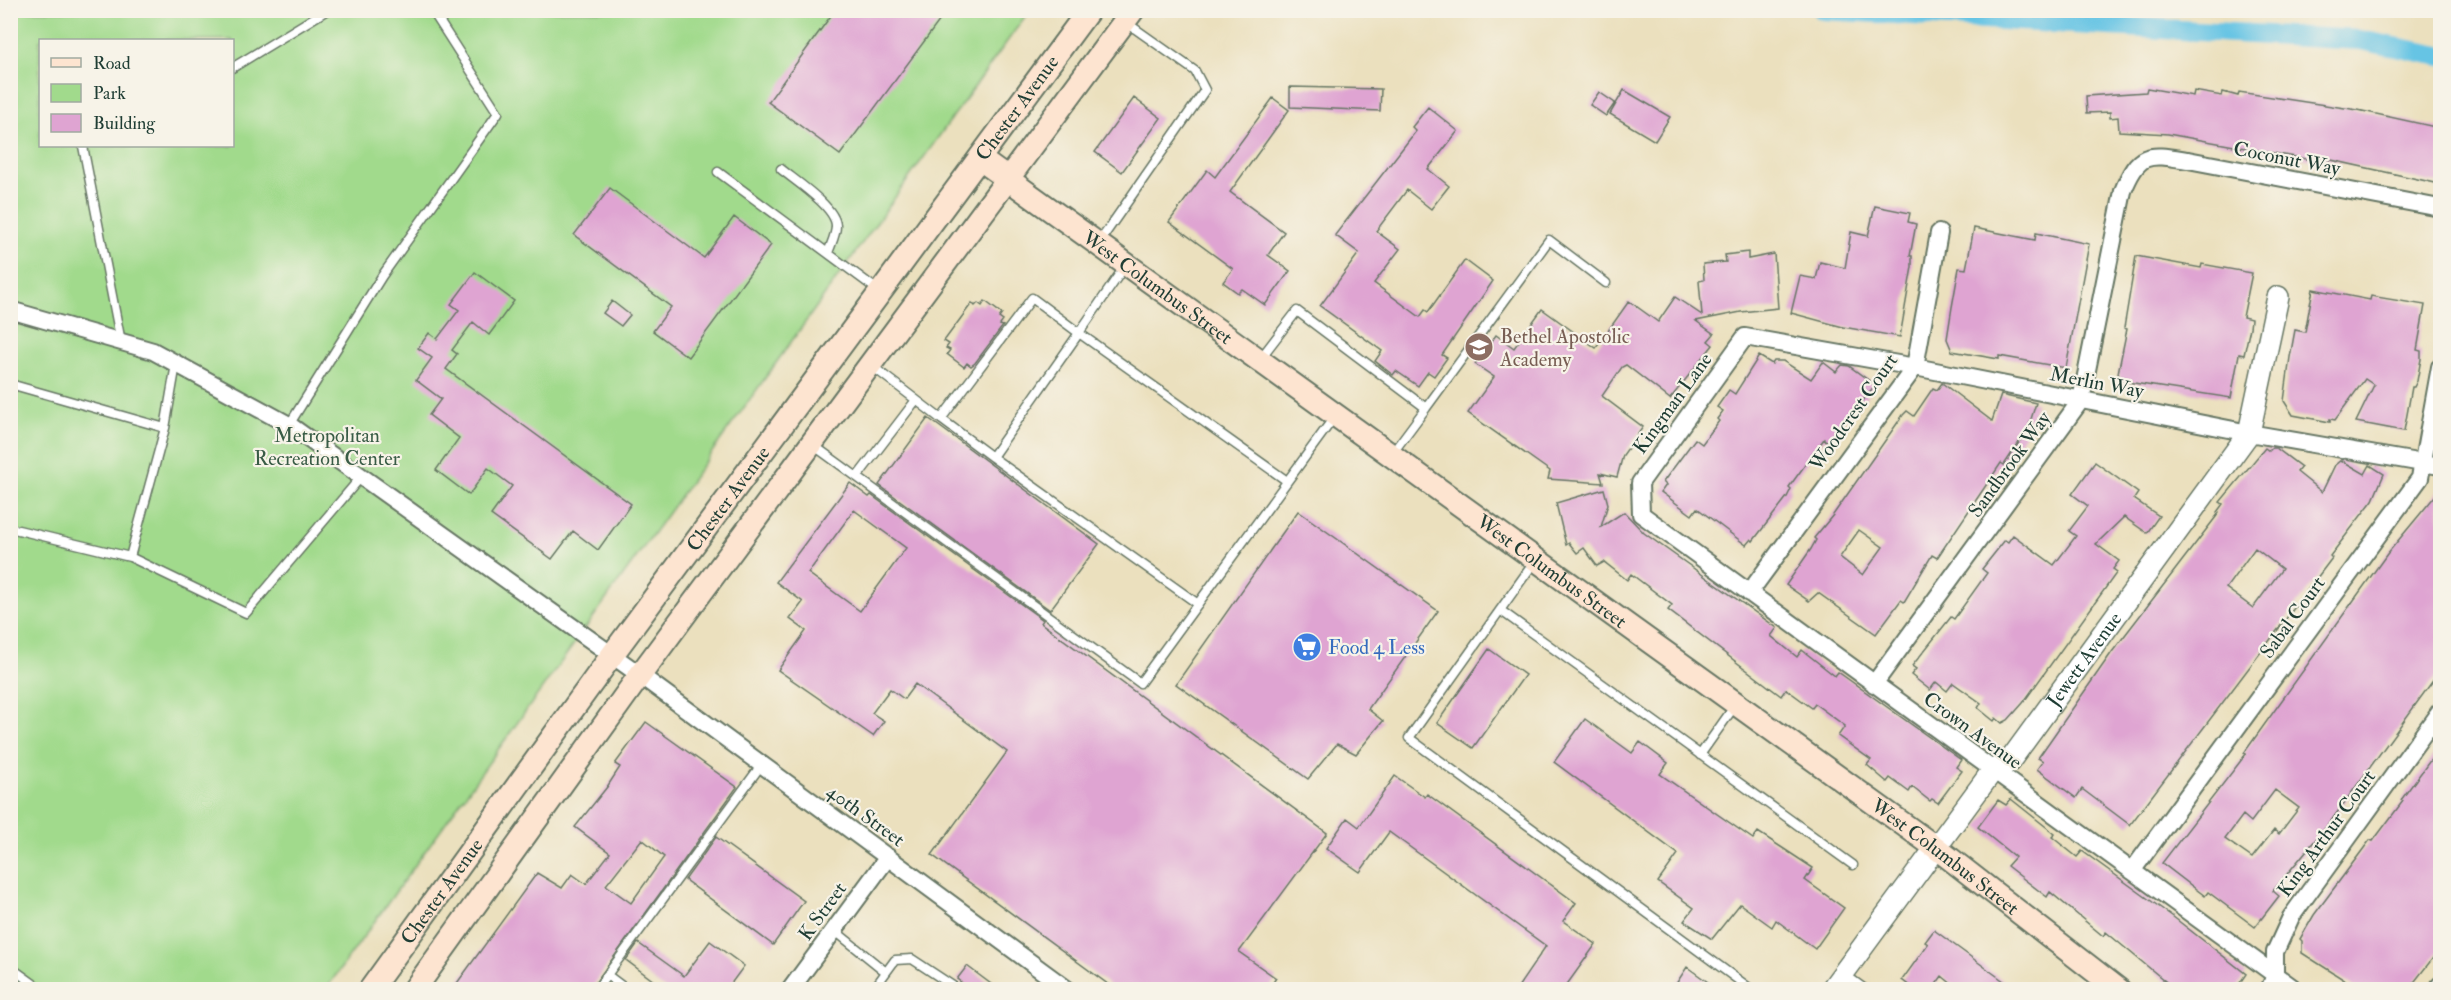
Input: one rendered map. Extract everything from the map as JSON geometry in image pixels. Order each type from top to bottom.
[{"type":"main road","name":"Chester Avenue","points":[[370,990],[612,655],[882,293],[1089,10]]},
{"type":"main road","name":"Chester Avenue","points":[[414,990],[640,675],[813,445],[1129,16]]},
{"type":"main road","name":"West Columbus Street","points":[[980,159],[1935,848],[2119,990]]},
{"type":"street","name":"Coconut Way","points":[[2131,171],[2146,156],[2162,156],[2440,208]]},
{"type":"street","name":"Sandbrook Way","points":[[1874,684],[2081,400],[2123,191],[2131,171]]},
{"type":"street","name":"Woodcrest Court","points":[[1749,593],[1915,367],[1939,233]]},
{"type":"street","name":"Jewett Avenue","points":[[1837,981],[1993,770],[2009,762],[2249,433],[2278,297]]},
{"type":"street","name":"40th Street","points":[[10,310],[153,351],[289,425],[640,675],[1068,990]]},
{"type":"street","name":"Merlin Way","points":[[1745,337],[1915,367],[2249,433],[2440,466]]},
{"type":"street","name":"Kingman Lane","points":[[1639,496],[1640,483],[1745,337]]},
{"type":"street","name":"Sabal Court","points":[[2132,871],[2420,478],[2440,367]]},
{"type":"street","name":"Crown Avenue","points":[[1639,496],[1641,514],[2132,871],[2272,982],[2296,990]]},
{"type":"street","name":"King Arthur Court","points":[[2272,982],[2275,952],[2291,918],[2440,711]]},
{"type":"street","name":"K Street","points":[[790,990],[888,857]]},
{"type":"street","points":[[2437,990],[2440,985]]},
{"type":"lane","points":[[234,67],[327,10]]},
{"type":"lane","points":[[289,425],[382,276],[498,113],[432,10]]},
{"type":"lane","points":[[1098,244],[1204,90],[1195,71],[1129,16]]},
{"type":"lane","points":[[83,147],[121,342]]},
{"type":"lane","points":[[781,169],[823,203],[834,217],[835,235],[828,253]]},
{"type":"lane","points":[[718,172],[882,293]]},
{"type":"lane","points":[[1390,455],[1549,240],[1606,283]]},
{"type":"lane","points":[[992,457],[1126,265]]},
{"type":"lane","points":[[941,419],[1032,298],[1287,481]]},
{"type":"lane","points":[[1259,360],[1297,311],[1426,408]]},
{"type":"lane","points":[[130,556],[165,428],[176,364]]},
{"type":"lane","points":[[872,365],[992,457],[1198,604]]},
{"type":"lane","points":[[10,394],[12,384],[165,428]]},
{"type":"lane","points":[[857,477],[916,400]]},
{"type":"lane","points":[[813,445],[1140,683],[1335,415]]},
{"type":"lane","points":[[10,528],[130,556],[246,613],[361,477]]},
{"type":"lane","points":[[1536,560],[1409,738],[1752,990]]},
{"type":"lane","points":[[1500,610],[1853,865]]},
{"type":"lane","points":[[1700,755],[1736,704]]},
{"type":"lane","points":[[596,990],[762,764]]},
{"type":"lane","points":[[834,930],[886,972]]},
{"type":"lane","points":[[873,990],[896,960],[912,959],[959,990]]},
{"type":"lane","points":[[10,967],[42,990]]},
{"type":"lane","points":[[607,975],[627,990]]},
{"type":"lane","points":[[1837,981],[1866,990]]},
{"type":"green space","name":"Metropolitan Recreation Center","points":[[10,11],[1029,11],[326,989],[11,989]]},
{"type":"building","points":[[835,10],[935,10],[943,16],[840,155],[768,102]]},
{"type":"building","points":[[1290,87],[1381,89],[1380,111],[1290,107]]},
{"type":"building","points":[[2147,88],[2193,96],[2194,91],[2222,96],[2223,92],[2238,96],[2239,92],[2358,110],[2440,128],[2440,184],[2313,156],[2312,160],[2168,134],[2119,131],[2118,117],[2110,118],[2110,112],[2087,113],[2086,96],[2146,92]]},
{"type":"building","points":[[1624,90],[1670,117],[1655,141],[1610,114]]},
{"type":"building","points":[[1599,92],[1615,103],[1606,116],[1590,105]]},
{"type":"building","points":[[1134,98],[1161,118],[1122,172],[1095,152]]},
{"type":"building","points":[[1273,98],[1289,110],[1230,192],[1284,232],[1268,255],[1290,271],[1265,305],[1242,289],[1238,293],[1223,282],[1233,269],[1169,222],[1207,170],[1215,177]]},
{"type":"building","points":[[1428,107],[1458,131],[1428,169],[1449,186],[1431,209],[1407,190],[1376,231],[1400,249],[1374,283],[1420,317],[1425,310],[1428,312],[1465,260],[1493,281],[1442,355],[1447,358],[1434,376],[1428,372],[1418,386],[1396,371],[1393,375],[1375,361],[1382,351],[1320,306],[1359,253],[1335,235],[1416,131],[1412,127]]},
{"type":"building","points":[[610,188],[704,258],[734,217],[771,245],[688,357],[653,331],[671,307],[574,235]]},
{"type":"building","points":[[1875,206],[1910,213],[1908,222],[1916,224],[1910,256],[1912,256],[1912,267],[1900,337],[1843,327],[1791,313],[1800,276],[1816,279],[1820,262],[1845,268],[1851,232],[1868,236]]},
{"type":"building","points":[[1974,228],[2035,240],[2036,233],[2089,244],[2066,368],[1999,356],[1999,359],[1952,351],[1947,339],[1952,307],[1959,268],[1966,269]]},
{"type":"building","points":[[1748,252],[1748,259],[1774,254],[1778,308],[1741,312],[1696,321],[1714,334],[1708,341],[1713,345],[1670,399],[1626,365],[1622,367],[1602,396],[1643,427],[1623,455],[1617,477],[1600,473],[1603,483],[1548,479],[1550,471],[1468,413],[1494,377],[1475,364],[1496,335],[1514,348],[1542,309],[1596,348],[1629,301],[1658,322],[1675,297],[1702,315],[1699,281],[1704,280],[1703,264],[1726,262],[1725,255]]},
{"type":"building","points":[[2136,256],[2201,268],[2202,264],[2252,273],[2243,317],[2251,319],[2250,328],[2244,355],[2239,354],[2231,398],[2121,381],[2118,373],[2127,329],[2124,328]]},
{"type":"building","points":[[475,272],[514,301],[489,335],[473,322],[452,350],[457,354],[446,369],[631,504],[598,550],[573,531],[552,559],[491,515],[512,486],[488,468],[469,495],[436,470],[459,438],[429,415],[441,399],[416,380],[432,358],[418,348],[429,333],[437,339],[459,310],[451,304]]},
{"type":"building","points":[[2313,289],[2370,300],[2371,296],[2425,305],[2417,350],[2421,351],[2421,359],[2417,381],[2412,387],[2404,431],[2356,422],[2374,385],[2365,379],[2335,420],[2330,419],[2330,422],[2293,415],[2284,401],[2295,330],[2305,332]]},
{"type":"building","points":[[612,301],[630,315],[621,326],[603,313]]},
{"type":"building","points":[[985,301],[1002,314],[999,318],[1003,321],[1000,325],[1003,326],[975,363],[971,366],[967,363],[964,367],[947,354],[950,350],[946,348],[949,344],[944,341],[972,303],[975,306],[978,303],[982,306]]},
{"type":"building","points":[[1759,356],[1772,364],[1774,361],[1783,361],[1811,379],[1823,362],[1836,372],[1842,365],[1849,366],[1875,385],[1849,419],[1846,417],[1827,442],[1824,439],[1789,487],[1791,489],[1787,497],[1753,541],[1751,539],[1746,545],[1697,508],[1692,515],[1661,492],[1666,485],[1663,482],[1695,439],[1702,444],[1719,421],[1717,419],[1723,411],[1717,407],[1729,390],[1735,394]]},
{"type":"building","points":[[1942,383],[1992,421],[2001,395],[2036,403],[2028,429],[2004,465],[2001,463],[1937,558],[1932,555],[1904,602],[1901,600],[1876,634],[1818,593],[1809,601],[1786,585],[1811,549],[1816,540],[1814,538],[1833,515],[1903,415],[1907,411],[1914,416],[1933,388],[1937,390]],"holes":[[[1859,530],[1883,547],[1863,575],[1840,557]]]},
{"type":"building","points":[[928,418],[1099,544],[1050,610],[879,485]]},
{"type":"building","points":[[2265,448],[2269,451],[2276,448],[2301,467],[2297,472],[2322,492],[2335,465],[2341,460],[2365,474],[2370,465],[2384,474],[2373,500],[2330,556],[2332,558],[2130,825],[2082,789],[2076,798],[2037,769],[2043,761],[2038,758],[2112,652],[2219,513],[2217,512],[2223,504],[2220,502]],"holes":[[[2255,548],[2282,569],[2253,608],[2226,588]]]},
{"type":"building","points":[[2095,462],[2138,493],[2134,499],[2159,516],[2147,533],[2124,517],[2096,544],[2119,561],[2113,569],[2117,572],[2023,703],[2008,720],[2002,723],[1996,718],[1994,721],[1978,708],[1981,703],[1953,683],[1947,691],[1936,682],[1930,690],[1911,675],[1916,669],[1912,666],[1951,617],[1954,619],[1987,573],[1982,569],[2005,540],[2008,542],[2013,535],[2054,565],[2076,536],[2069,531],[2088,506],[2072,494]]},
{"type":"building","points":[[850,483],[869,497],[871,495],[1043,620],[1041,623],[1327,833],[1239,952],[1276,978],[1268,990],[1116,990],[932,855],[1007,752],[915,684],[904,699],[890,689],[872,713],[884,721],[873,736],[778,670],[806,631],[790,619],[803,602],[776,582]],"holes":[[[854,510],[906,548],[860,611],[808,573]]]},
{"type":"building","points":[[1604,489],[1608,504],[1601,527],[1624,512],[1644,533],[1777,628],[1771,636],[1797,657],[1802,650],[1835,676],[1838,672],[1961,760],[1956,767],[1962,771],[1938,803],[1932,799],[1930,801],[1912,787],[1909,792],[1890,778],[1887,782],[1867,765],[1871,760],[1838,736],[1845,726],[1815,704],[1812,708],[1786,689],[1781,696],[1668,610],[1672,605],[1631,574],[1627,580],[1604,562],[1597,566],[1584,548],[1577,553],[1569,543],[1566,545],[1556,503]]},
{"type":"building","points":[[2440,490],[2440,671],[2331,821],[2273,891],[2279,896],[2255,927],[2208,892],[2205,896],[2162,863],[2246,754],[2244,753],[2387,554]],"holes":[[[2275,790],[2299,808],[2279,834],[2274,830],[2252,858],[2225,839],[2243,815],[2251,822]]]},
{"type":"building","name":"Food 4 Less","points":[[1298,511],[1438,611],[1368,709],[1383,721],[1356,754],[1337,744],[1308,779],[1176,684]]},
{"type":"building","points":[[1489,649],[1525,675],[1473,748],[1437,723]]},
{"type":"building","points":[[1585,719],[1632,753],[1640,742],[1668,763],[1660,774],[1753,839],[1758,832],[1813,868],[1805,880],[1844,908],[1815,949],[1776,920],[1772,927],[1740,904],[1712,939],[1684,921],[1694,908],[1658,882],[1678,854],[1554,762]]},
{"type":"building","points":[[646,722],[737,787],[590,990],[452,990],[537,873],[562,888],[572,874],[586,884],[610,853],[575,827],[620,767],[615,764]],"holes":[[[642,839],[664,857],[631,903],[606,885]]]},
{"type":"building","points":[[2440,747],[2440,949],[2408,990],[2360,990],[2302,953],[2300,939],[2314,915],[2370,840],[2373,841],[2403,801],[2401,800]]},
{"type":"building","points":[[1395,776],[1425,797],[1427,794],[1576,903],[1563,921],[1596,944],[1563,990],[1516,990],[1546,946],[1389,832],[1360,872],[1326,848],[1347,818],[1359,827]]},
{"type":"building","points":[[2011,799],[2055,834],[2052,837],[2077,857],[2082,851],[2172,916],[2246,974],[2235,990],[2176,990],[2106,932],[2103,936],[2050,892],[2047,897],[2007,866],[2015,857],[1978,827],[1998,800],[2006,805]]},
{"type":"building","points":[[716,837],[804,901],[773,945],[685,880]]},
{"type":"building","points":[[1934,930],[2016,990],[1959,990],[1942,976],[1932,990],[1915,990],[1902,980],[1928,944],[1925,942]]},
{"type":"building","points":[[710,941],[744,966],[727,989],[723,986],[720,990],[666,990],[626,960],[638,943],[684,976]]},
{"type":"building","points":[[967,966],[999,990],[971,990],[957,979]]},
{"type":"building","points":[[1687,967],[1719,990],[1672,990]]},
{"type":"waterway","points":[[1823,10],[2360,40],[2440,56]]},
{"type":"place","name":"Bethel Apostolic Academy","points":[[1479,347]]},
{"type":"place","name":"Food 4 Less","points":[[1307,647]]}]
